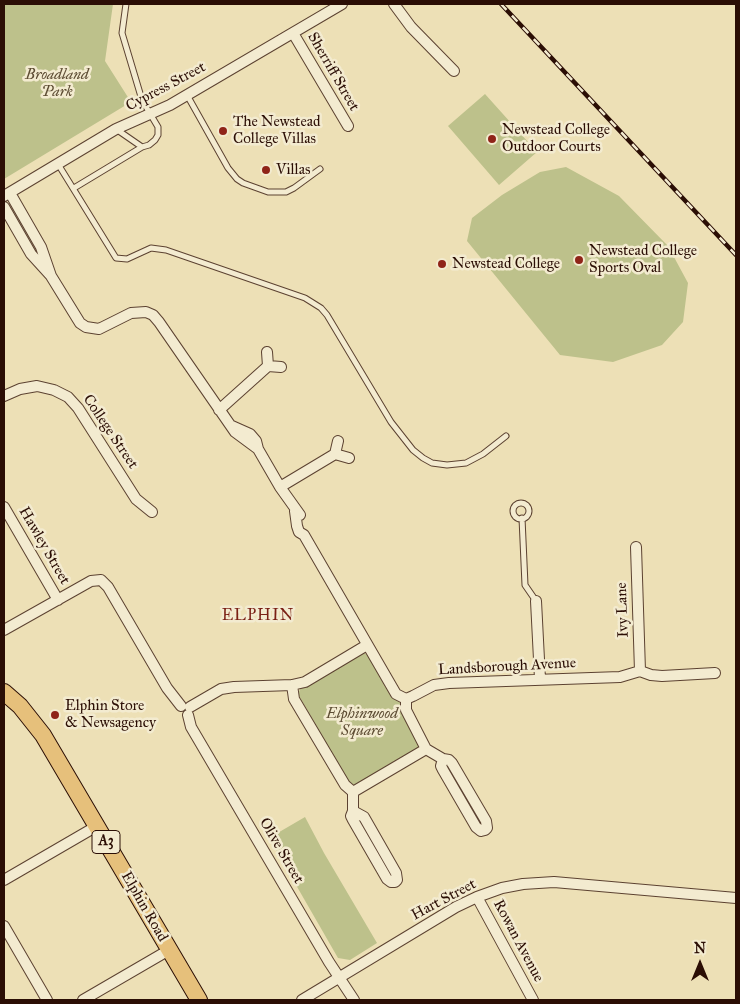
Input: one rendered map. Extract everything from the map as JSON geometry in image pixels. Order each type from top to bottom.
[{"type":"highway","name":"Elphin Road","points":[[4,692],[20,706],[43,735],[198,1000]]},
{"type":"street","name":"Cypress Street","points":[[7,194],[116,129],[187,95],[342,4]]},
{"type":"street","points":[[394,4],[411,27],[454,71]]},
{"type":"street","name":"Sherriff Street","points":[[293,33],[348,126]]},
{"type":"street","points":[[7,194],[41,247],[51,276],[80,323],[86,327],[99,329],[130,313],[138,312],[153,315],[235,432],[258,450],[295,511],[296,526],[299,532],[304,535],[396,694],[406,699],[406,710],[426,750],[452,763],[486,821],[487,828],[485,830],[481,831],[476,827],[441,766],[443,759]]},
{"type":"street","points":[[4,207],[31,254],[51,276]]},
{"type":"street","points":[[267,352],[268,366]]},
{"type":"street","points":[[219,410],[268,366],[281,367]]},
{"type":"street","name":"College Street","points":[[4,396],[20,389],[37,386],[54,390],[68,397],[78,408],[136,498],[152,512]]},
{"type":"street","points":[[280,487],[335,454],[338,441]]},
{"type":"street","points":[[335,454],[349,458]]},
{"type":"street","name":"Hawley Street","points":[[4,507],[58,600]]},
{"type":"street","name":"Ivy Lane","points":[[636,547],[640,671]]},
{"type":"street","name":"Olive Street","points":[[4,630],[91,581],[104,582],[167,688],[186,709],[192,727],[329,962],[354,1000]]},
{"type":"street","points":[[536,602],[540,679]]},
{"type":"street","points":[[186,709],[221,690],[234,687],[292,685],[305,682],[367,645]]},
{"type":"street","name":"Landsborough Avenue","points":[[406,699],[434,684],[620,677],[640,671],[662,676],[716,673]]},
{"type":"street","points":[[292,685],[294,699],[345,785],[353,792],[353,811],[351,816],[353,820],[387,879],[395,882],[397,880],[396,873],[364,817],[353,811]]},
{"type":"street","points":[[353,792],[426,750]]},
{"type":"street","points":[[4,880],[97,826]]},
{"type":"street","name":"Hart Street","points":[[302,1000],[456,906],[502,888],[523,884],[554,882],[736,898]]},
{"type":"street","name":"Rowan Avenue","points":[[477,897],[532,1000]]},
{"type":"street","points":[[4,926],[47,1000]]},
{"type":"street","points":[[84,1000],[169,950]]},
{"type":"lane","points":[[74,188],[142,147],[149,145],[158,134],[158,127],[142,100],[122,33],[126,4]]},
{"type":"lane","points":[[187,95],[228,168],[236,179],[243,184],[268,192],[286,192],[320,169]]},
{"type":"lane","points":[[116,129],[142,147]]},
{"type":"lane","points":[[58,164],[116,258],[127,260],[151,248],[166,250],[305,298],[321,308],[391,422],[413,450],[423,458],[432,463],[447,466],[466,463],[483,454],[506,436]]},
{"type":"lane","points":[[522,518],[524,526],[524,585],[536,602]]},
{"type":"green space","name":"Broadland Park","points":[[4,4],[113,4],[105,61],[131,102],[4,179]]},
{"type":"green space","name":"Newstead College Outdoor Courts","points":[[485,94],[537,152],[499,185],[448,126]]},
{"type":"green space","name":"Newstead College Sports Oval","points":[[566,167],[619,196],[668,246],[688,283],[683,322],[662,345],[613,362],[560,355],[467,241],[472,218],[502,195],[540,172]]},
{"type":"green space","name":"Elphinwood Square","points":[[364,653],[369,656],[400,699],[420,748],[355,786],[348,781],[298,694],[301,687]]},
{"type":"green space","points":[[305,817],[377,943],[350,960],[338,958],[269,838]]},
{"type":"railway","points":[[501,4],[736,255]]},
{"type":"place","name":"The Newstead College Villas","points":[[223,131]]},
{"type":"place","name":"Newstead College Outdoor Courts","points":[[492,139]]},
{"type":"place","name":"Villas","points":[[266,170]]},
{"type":"place","name":"Newstead College Sports Oval","points":[[579,260]]},
{"type":"place","name":"Newstead College","points":[[442,264]]},
{"type":"place","name":"Elphin Store & Newsagency","points":[[55,715]]},
{"type":"district","name":"ELPHIN","points":[[258,616]]}]
